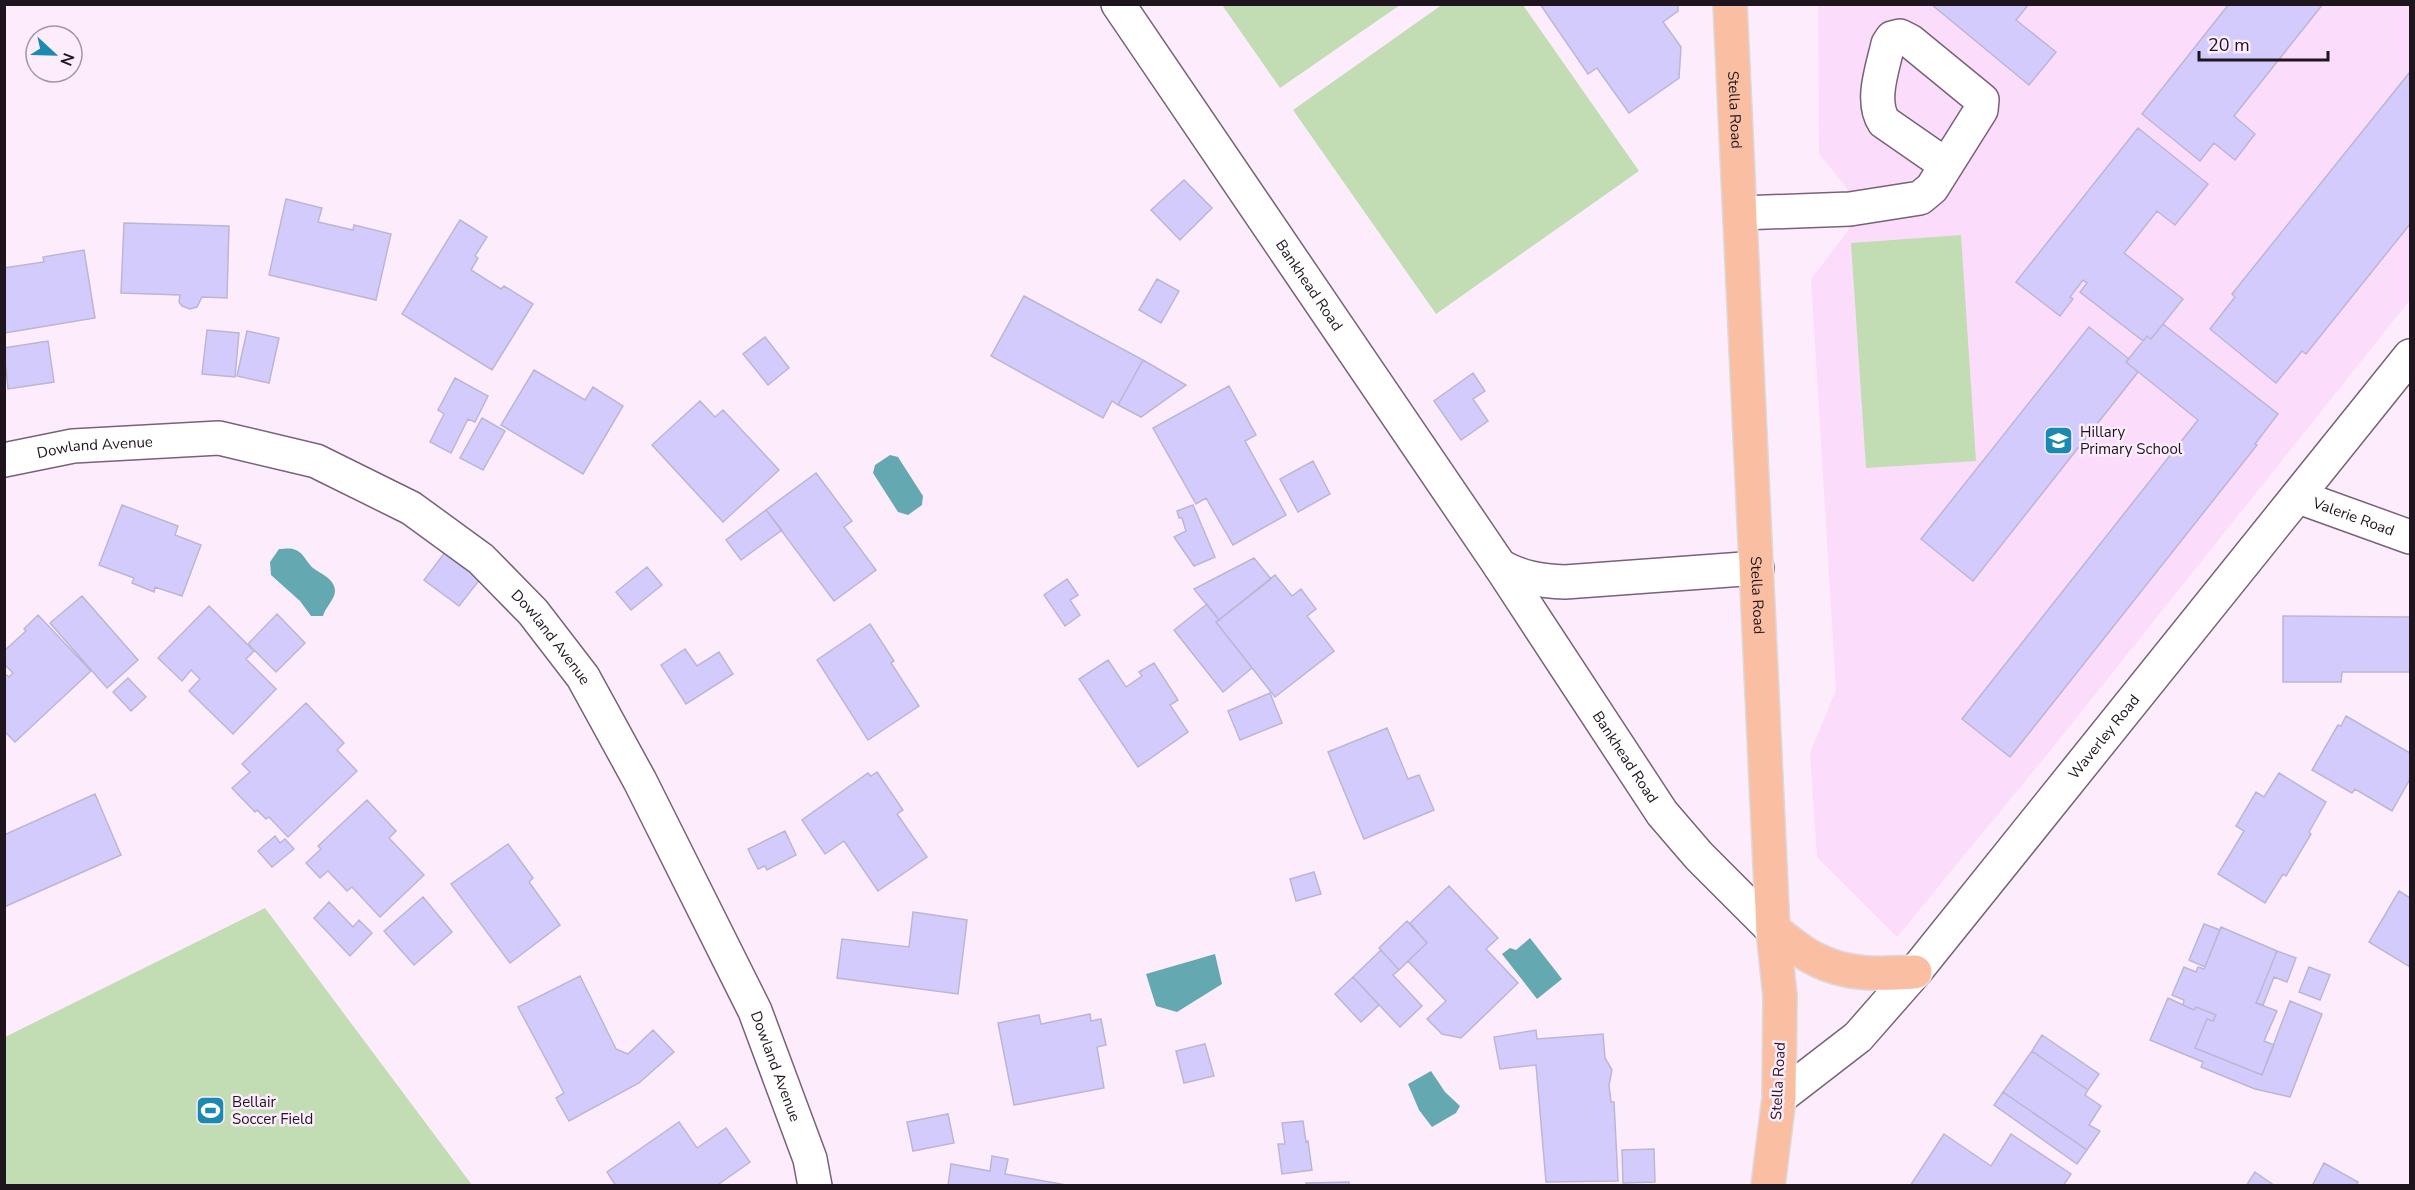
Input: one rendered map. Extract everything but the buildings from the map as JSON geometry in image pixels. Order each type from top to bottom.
[{"type":"main road","name":"Stella Road","points":[[1730,4],[1773,930],[1780,996],[1779,1098],[1768,1185]]},
{"type":"main road","points":[[1773,930],[1814,959],[1838,968],[1874,974],[1916,972]]},
{"type":"street","name":"Bankhead Road","points":[[1118,4],[1500,566],[1662,813],[1699,856],[1773,930]]},
{"type":"street","points":[[1741,213],[1850,209],[1920,198],[1932,188],[1946,165]]},
{"type":"street","name":"Waverley Road","points":[[1779,1098],[1858,1037],[1916,972],[2410,356]]},
{"type":"street","name":"Dowland Avenue","points":[[4,460],[73,446],[219,438],[316,461],[411,508],[481,559],[533,612],[582,677],[640,781],[754,1011],[810,1159],[815,1185]]},
{"type":"street","name":"Valerie Road","points":[[2299,497],[2410,537]]},
{"type":"street","points":[[1500,566],[1520,577],[1539,581],[1565,582],[1757,568]]},
{"type":"shaded area","name":"Hillary Primary School","points":[[1818,5],[2410,5],[2410,300],[2050,751],[1897,937],[1817,857],[1810,753],[1836,690],[1811,279],[1848,231],[1850,209],[1847,188],[1819,154]]},
{"type":"green space","points":[[1443,4],[1523,5],[1639,171],[1436,314],[1293,110]]},
{"type":"green space","points":[[1222,5],[1400,5],[1280,88]]},
{"type":"green space","points":[[1961,235],[1976,461],[1866,468],[1851,243]]},
{"type":"green space","name":"Bellair Soccer Field","points":[[265,908],[472,1185],[5,1185],[5,1037]]},
{"type":"water","points":[[890,455],[898,457],[923,496],[922,505],[908,515],[898,512],[873,473],[875,465]]},
{"type":"water","points":[[279,549],[296,550],[313,568],[333,583],[335,594],[323,616],[311,616],[300,601],[271,575],[270,562]]},
{"type":"water","points":[[1530,938],[1562,979],[1537,999],[1502,954],[1510,948],[1516,950]]},
{"type":"water","points":[[1215,954],[1222,984],[1177,1012],[1156,1006],[1146,974]]},
{"type":"water","points":[[1431,1071],[1445,1092],[1460,1106],[1456,1113],[1432,1127],[1419,1110],[1408,1084]]},
{"type":"place","name":"Hillary Primary School","points":[[2059,441]]},
{"type":"place","name":"Bellair Soccer Field","points":[[211,1111]]}]
